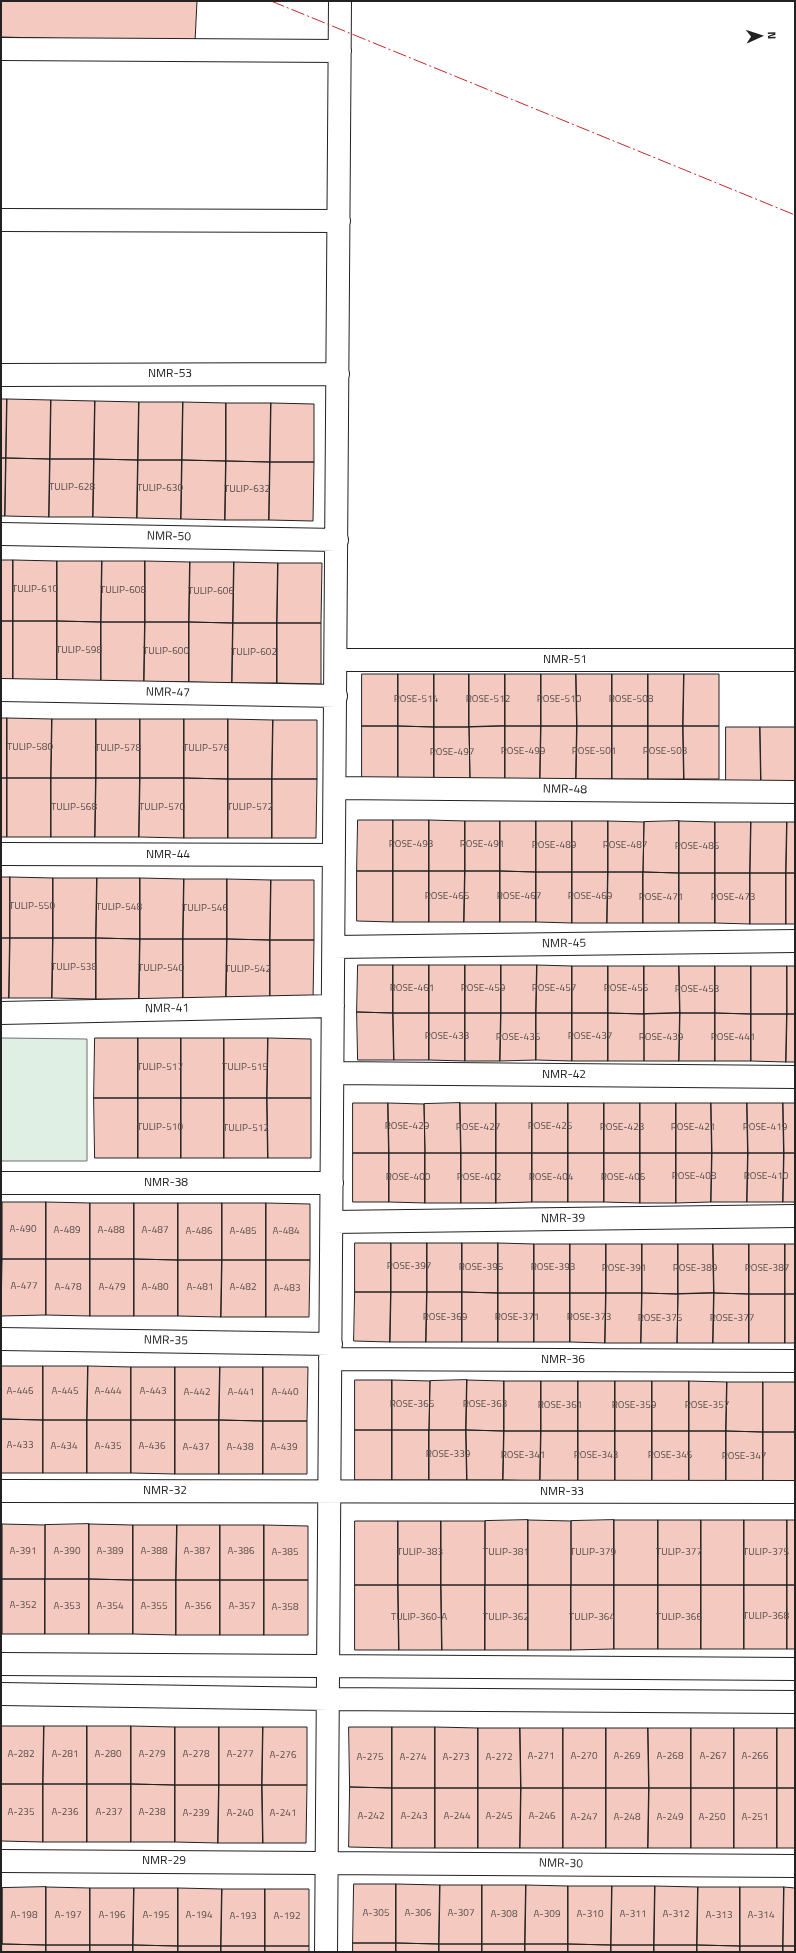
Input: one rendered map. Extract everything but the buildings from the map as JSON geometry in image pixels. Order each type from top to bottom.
[{"type":"street","points":[[326,1952],[340,1]]},
{"type":"street","points":[[1,49],[340,51]]},
{"type":"street","points":[[1,220],[339,220]]},
{"type":"street","name":"NMR-53","points":[[1,375],[338,374]]},
{"type":"street","name":"NMR-50","points":[[1,534],[337,540]]},
{"type":"street","name":"NMR-51","points":[[336,660],[795,660]]},
{"type":"street","name":"NMR-47","points":[[1,690],[336,696]]},
{"type":"street","name":"NMR-48","points":[[335,788],[795,792]]},
{"type":"street","name":"NMR-44","points":[[1,854],[334,855]]},
{"type":"street","name":"NMR-45","points":[[334,947],[795,941]]},
{"type":"street","name":"NMR-41","points":[[1,1013],[333,1006]]},
{"type":"street","name":"NMR-42","points":[[332,1073],[795,1076]]},
{"type":"street","name":"NMR-38","points":[[1,1183],[332,1183]]},
{"type":"street","name":"NMR-39","points":[[332,1222],[795,1216]]},
{"type":"street","name":"NMR-35","points":[[1,1339],[331,1351]]},
{"type":"street","name":"NMR-36","points":[[331,1351],[795,1361]]},
{"type":"street","name":"NMR-32","points":[[1,1491],[330,1491]]},
{"type":"street","name":"NMR-33","points":[[330,1491],[795,1492]]},
{"type":"street","points":[[1,1664],[795,1669]]},
{"type":"street","points":[[1,1694],[328,1699],[795,1702]]},
{"type":"street","name":"NMR-29","points":[[1,1861],[327,1862]]},
{"type":"street","name":"NMR-30","points":[[327,1862],[795,1866]]},
{"type":"green space","points":[[1,1038],[87,1039],[87,1161],[1,1161]]},
{"type":"power","points":[[271,1],[795,215]]}]
